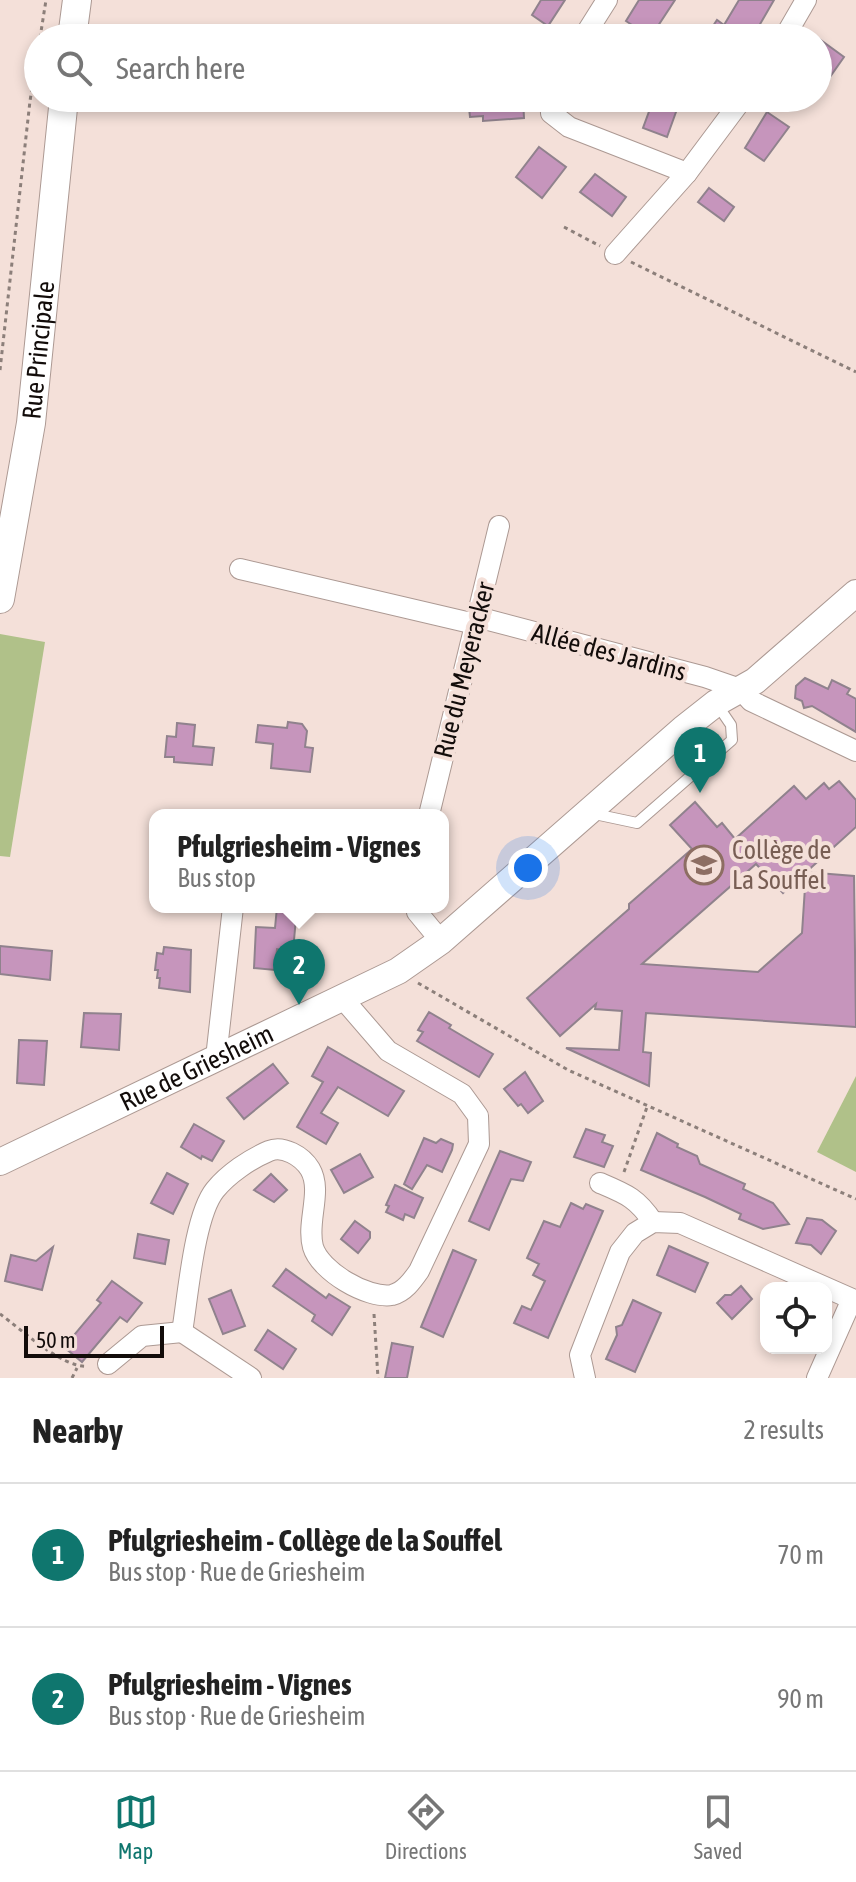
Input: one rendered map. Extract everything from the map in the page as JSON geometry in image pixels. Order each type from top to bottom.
[{"type":"main road","points":[[74,24],[77,0]]},
{"type":"main road","name":"Rue Principale","points":[[0,599],[31,423],[63,112]]},
{"type":"street","points":[[592,24],[607,0]]},
{"type":"street","points":[[792,24],[806,0]]},
{"type":"street","points":[[551,112],[569,127],[687,173]]},
{"type":"street","points":[[615,254],[687,173],[733,112]]},
{"type":"street","name":"Rue du Meyeracker","points":[[430,809],[499,526]]},
{"type":"street","name":"Allée des Jardins","points":[[240,569],[476,620],[751,701],[856,751]]},
{"type":"street","name":"Rue de Griesheim","points":[[0,1162],[398,971],[441,941],[727,696],[755,681],[856,593]]},
{"type":"street","points":[[216,1058],[232,913]]},
{"type":"street","points":[[420,913],[441,941]]},
{"type":"street","points":[[182,1332],[203,1214],[215,1190],[253,1158],[275,1149],[294,1153],[310,1169],[315,1186],[310,1226],[314,1250],[327,1267],[352,1285],[372,1294],[394,1295],[407,1287],[419,1271],[479,1144],[478,1116],[462,1094],[388,1051],[344,997]]},
{"type":"street","points":[[609,1187],[631,1196],[653,1222]]},
{"type":"street","points":[[585,1378],[580,1355],[620,1252],[635,1233],[653,1222],[680,1223],[854,1300],[817,1378]]},
{"type":"street","points":[[108,1364],[142,1336],[182,1332],[251,1378]]},
{"type":"lane","points":[[588,813],[637,823],[676,791],[732,740],[727,696]]},
{"type":"path","points":[[42,24],[46,0]]},
{"type":"path","points":[[0,370],[31,112]]},
{"type":"path","points":[[564,227],[856,372]]},
{"type":"path","points":[[398,971],[568,1070],[856,1199]]},
{"type":"path","points":[[609,1187],[648,1106]]},
{"type":"path","points":[[372,1294],[378,1378]]},
{"type":"path","points":[[0,1314],[77,1368],[72,1378]]},
{"type":"green space","points":[[0,634],[45,642],[10,857],[0,856]]},
{"type":"green space","points":[[856,1076],[856,1172],[817,1152]]},
{"type":"building","points":[[541,0],[565,0],[549,24],[532,15]]},
{"type":"building","points":[[639,0],[675,0],[659,24],[630,24],[626,21]]},
{"type":"building","points":[[739,0],[774,0],[760,24],[725,24]]},
{"type":"building","points":[[832,48],[844,57],[832,74]]},
{"type":"building","points":[[469,112],[524,112],[524,118],[483,121],[483,116],[470,117]]},
{"type":"building","points":[[649,112],[676,112],[667,137],[643,128]]},
{"type":"building","points":[[767,112],[789,127],[764,161],[745,148]]},
{"type":"building","points":[[539,147],[566,167],[542,198],[516,177]]},
{"type":"building","points":[[595,174],[626,197],[612,216],[580,192]]},
{"type":"building","points":[[709,188],[734,207],[724,221],[698,202]]},
{"type":"building","points":[[805,678],[828,689],[832,680],[850,689],[847,694],[856,699],[856,732],[812,706],[804,708],[802,701],[795,698],[796,686]]},
{"type":"building","points":[[288,722],[302,724],[307,731],[305,747],[313,748],[310,772],[271,768],[273,744],[256,742],[258,725],[287,728]]},
{"type":"building","points":[[177,723],[195,725],[193,746],[214,748],[212,765],[174,762],[174,757],[165,757],[167,736],[176,737]]},
{"type":"building","points":[[839,781],[856,800],[856,827],[806,872],[854,876],[856,1027],[646,1013],[643,1052],[651,1053],[649,1086],[566,1048],[619,1050],[622,1011],[595,1009],[596,1004],[560,1036],[527,998],[692,849],[670,825],[695,802],[717,827],[722,823],[735,839],[794,786],[806,799],[824,783],[829,789]],"holes":[[[756,864],[783,893],[806,872],[802,933],[758,972],[642,964]]]},
{"type":"building","points":[[276,913],[296,913],[293,951],[277,949],[275,970],[254,968],[256,927],[275,928]]},
{"type":"building","points":[[0,946],[52,951],[50,980],[0,974]]},
{"type":"building","points":[[164,947],[191,950],[190,992],[159,988],[160,978],[157,978],[158,970],[155,970],[157,953],[163,954]]},
{"type":"building","points":[[429,1012],[451,1025],[449,1028],[493,1054],[479,1077],[417,1041],[423,1032],[418,1030]]},
{"type":"building","points":[[84,1013],[121,1014],[119,1050],[81,1047]]},
{"type":"building","points":[[19,1040],[47,1041],[44,1085],[17,1083]]},
{"type":"building","points":[[328,1047],[404,1091],[388,1116],[338,1087],[321,1113],[338,1123],[326,1144],[297,1127],[323,1082],[312,1076]]},
{"type":"building","points":[[273,1064],[288,1083],[244,1119],[227,1098]]},
{"type":"building","points":[[525,1072],[543,1101],[528,1113],[504,1089]]},
{"type":"building","points":[[194,1124],[224,1141],[212,1161],[202,1156],[201,1159],[181,1147]]},
{"type":"building","points":[[586,1129],[605,1135],[602,1142],[613,1146],[604,1167],[574,1157]]},
{"type":"building","points":[[657,1133],[697,1156],[700,1164],[745,1184],[743,1189],[773,1203],[789,1224],[763,1229],[739,1219],[741,1214],[641,1170]]},
{"type":"building","points":[[424,1138],[436,1143],[441,1139],[453,1144],[452,1150],[442,1172],[427,1165],[412,1189],[404,1184]]},
{"type":"building","points":[[500,1151],[531,1162],[523,1181],[511,1179],[489,1230],[469,1221]]},
{"type":"building","points":[[360,1154],[373,1177],[344,1193],[331,1170]]},
{"type":"building","points":[[167,1173],[188,1184],[173,1214],[151,1203]]},
{"type":"building","points":[[271,1174],[287,1190],[274,1202],[254,1190]]},
{"type":"building","points":[[395,1185],[423,1198],[414,1218],[405,1214],[403,1220],[386,1212]]},
{"type":"building","points":[[571,1203],[583,1209],[586,1204],[603,1211],[548,1338],[514,1323],[522,1306],[531,1310],[545,1281],[533,1275],[539,1264],[527,1258],[544,1221],[560,1227]]},
{"type":"building","points":[[807,1218],[822,1220],[836,1231],[821,1254],[811,1245],[796,1243]]},
{"type":"building","points":[[355,1221],[370,1232],[370,1238],[358,1253],[341,1239]]},
{"type":"building","points":[[138,1234],[169,1240],[165,1264],[134,1258]]},
{"type":"building","points":[[669,1246],[708,1263],[695,1292],[657,1275]]},
{"type":"building","points":[[53,1247],[42,1290],[5,1281],[11,1255],[36,1261]]},
{"type":"building","points":[[453,1250],[476,1260],[443,1337],[421,1327]]},
{"type":"building","points":[[286,1269],[326,1298],[329,1294],[350,1307],[332,1335],[312,1321],[315,1315],[273,1286]]},
{"type":"building","points":[[112,1281],[142,1303],[127,1322],[120,1317],[82,1362],[64,1347],[101,1303],[97,1300]]},
{"type":"building","points":[[741,1286],[752,1299],[732,1319],[717,1303]]},
{"type":"building","points":[[231,1290],[245,1326],[223,1334],[209,1299]]},
{"type":"building","points":[[633,1300],[661,1313],[635,1372],[606,1359],[617,1335],[616,1327],[622,1325]]},
{"type":"building","points":[[268,1330],[296,1349],[283,1369],[255,1350]]},
{"type":"building","points":[[392,1343],[413,1347],[407,1378],[385,1378]]},
{"type":"place","name":"Pfulgriesheim - Collège de la Souffel","points":[[700,793]]},
{"type":"place","name":"Collège de La Souffel","points":[[704,865]]},
{"type":"place","name":"Pfulgriesheim - Vignes","points":[[299,1005]]}]
